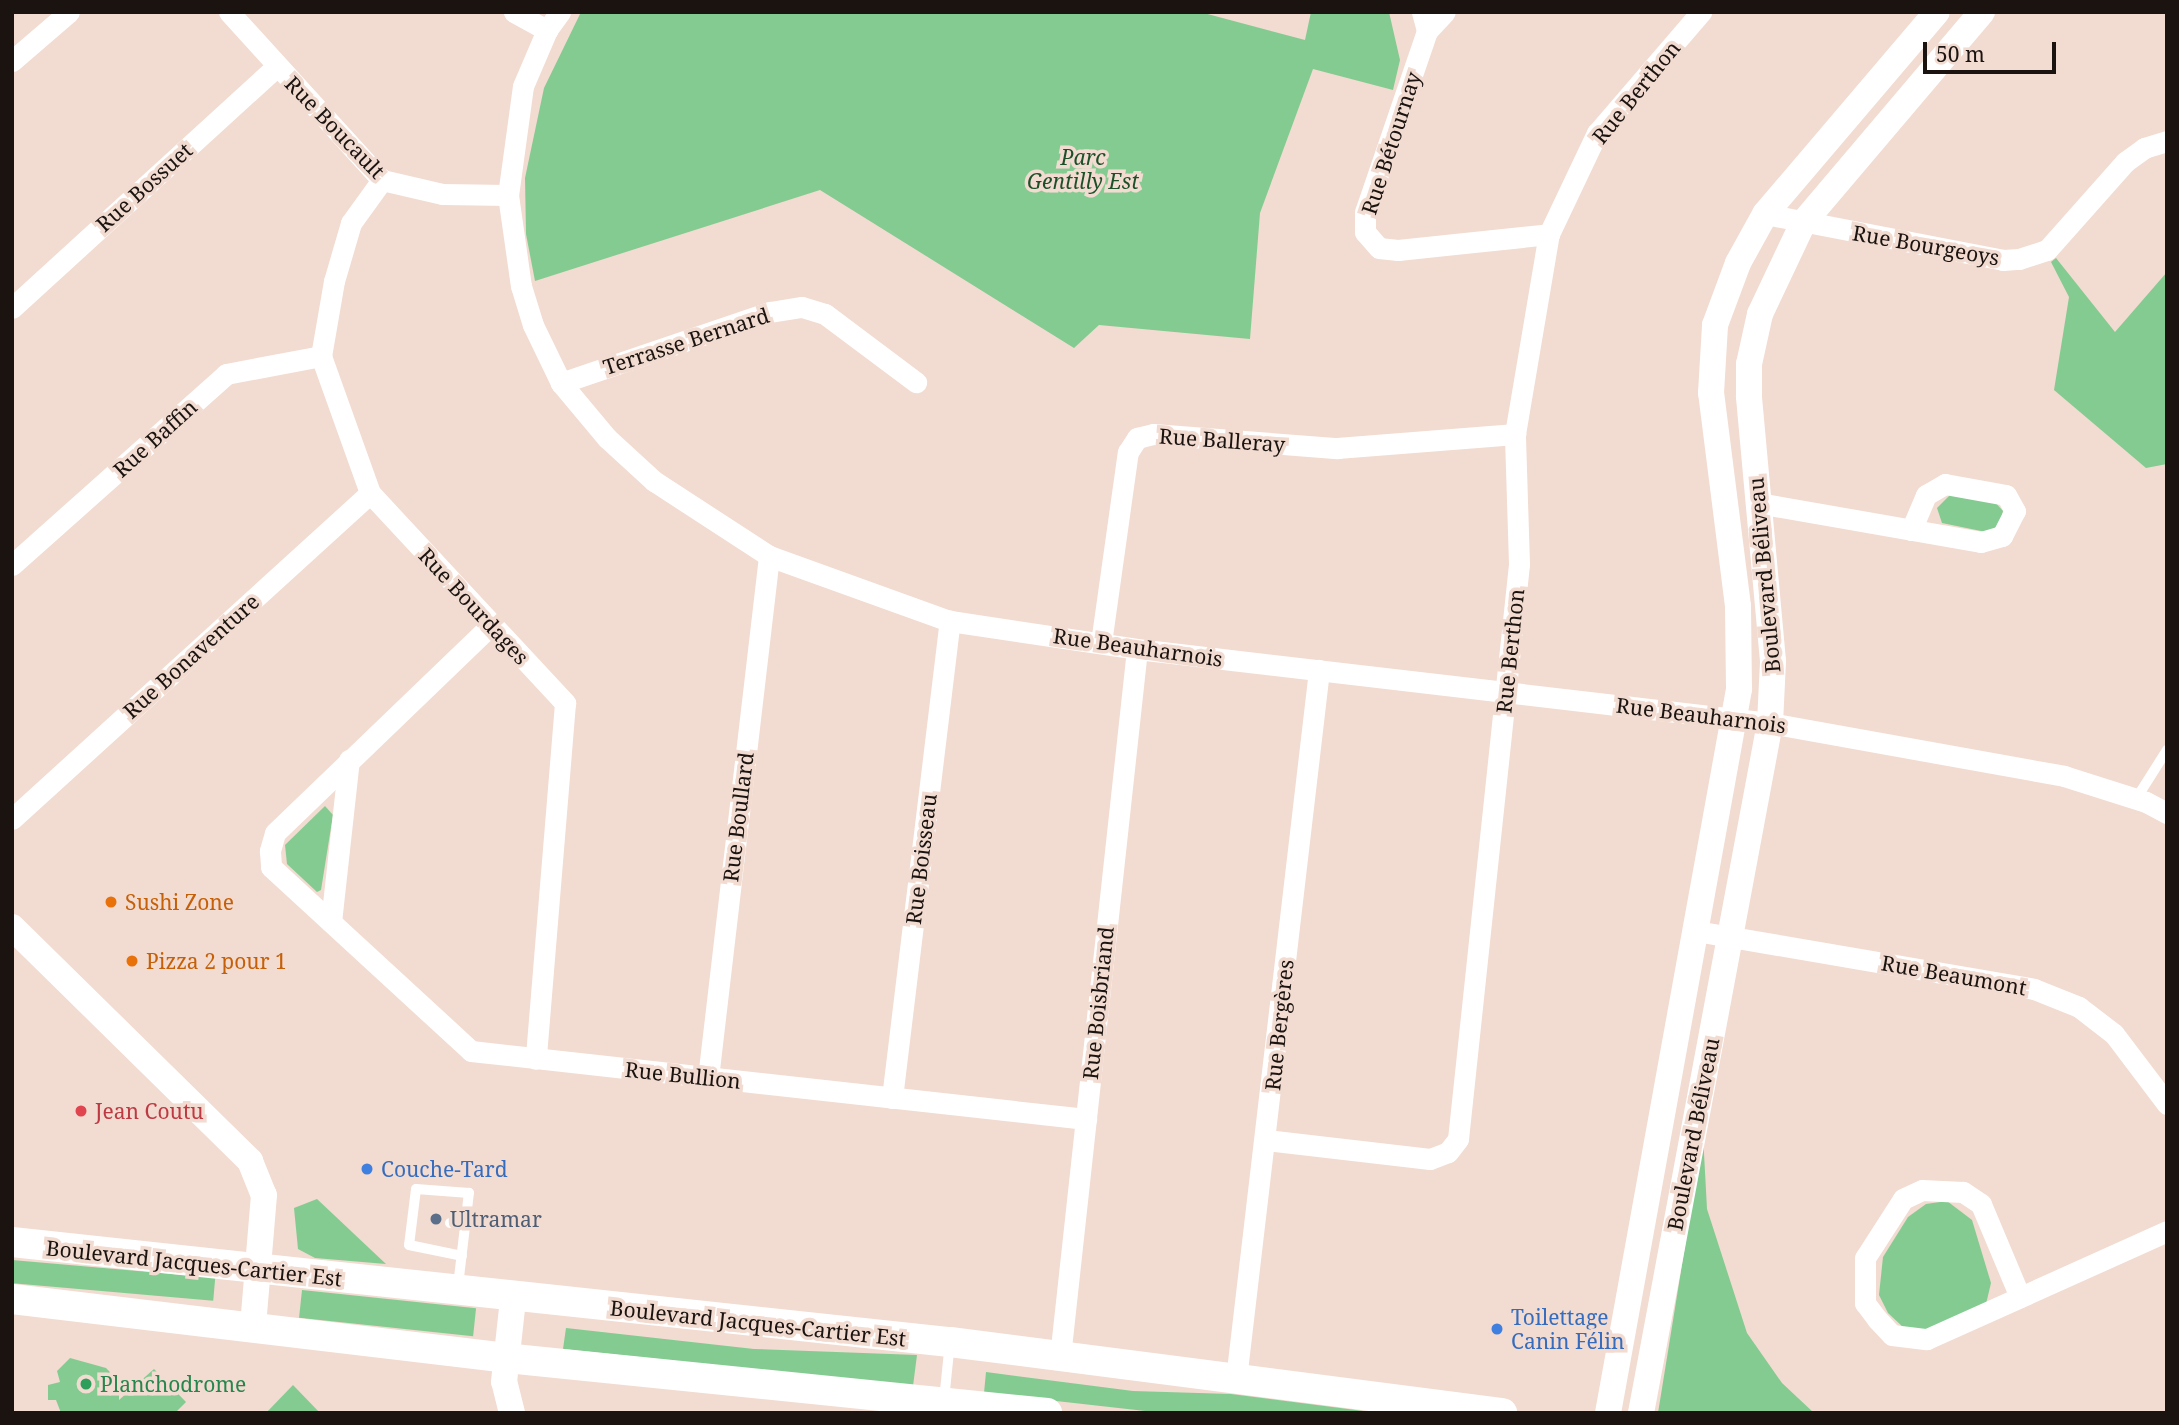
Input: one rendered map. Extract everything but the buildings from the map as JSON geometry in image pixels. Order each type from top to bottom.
[{"type":"main road","name":"Boulevard Jacques-Cartier Est","points":[[12,1242],[513,1299],[950,1342],[1502,1413]]},
{"type":"main road","points":[[12,1299],[943,1407],[1047,1413]]},
{"type":"street","points":[[12,61],[69,12]]},
{"type":"street","name":"Rue Boucault","points":[[229,12],[382,180],[442,194],[508,195]]},
{"type":"street","points":[[514,12],[547,30]]},
{"type":"street","name":"Rue Beauharnois","points":[[561,12],[547,30],[523,86],[508,195],[522,286],[533,325],[561,383],[607,438],[654,481],[769,556],[950,621],[1137,649],[1770,723],[2064,776],[2136,799],[2167,813]]},
{"type":"street","name":"Rue Bétournay","points":[[1445,12],[1424,22],[1365,212],[1366,233],[1379,248],[1398,250],[1549,233]]},
{"type":"street","name":"Rue Berthon","points":[[1266,1140],[1430,1159],[1448,1152],[1458,1139],[1519,564],[1515,435],[1549,233],[1597,134],[1701,12]]},
{"type":"street","name":"Boulevard Béliveau","points":[[1608,1413],[1739,689],[1738,606],[1711,393],[1715,325],[1738,263],[1765,214],[1937,12]]},
{"type":"street","name":"Boulevard Béliveau","points":[[1641,1413],[1770,723],[1773,661],[1758,503],[1749,364],[1760,314],[1803,223],[1982,12]]},
{"type":"street","name":"Rue Bossuet","points":[[12,308],[277,66]]},
{"type":"street","name":"Rue Bourgeoys","points":[[1765,214],[1803,223],[2020,259],[2047,250],[2125,162],[2144,148],[2167,141]]},
{"type":"street","name":"Rue Bourdages","points":[[382,180],[351,223],[334,281],[321,356],[370,493],[490,626],[565,703],[536,1059]]},
{"type":"street","name":"Terrasse Bernard","points":[[561,383],[770,312],[802,307],[825,314],[916,382]]},
{"type":"street","name":"Rue Baffin","points":[[12,565],[226,374],[321,356]]},
{"type":"street","name":"Rue Balleray","points":[[1101,643],[1128,452],[1137,438],[1153,434],[1337,448],[1515,435]]},
{"type":"street","name":"Rue Bonaventure","points":[[12,819],[370,493]]},
{"type":"street","points":[[1758,503],[1911,530]]},
{"type":"street","name":"Rue Boullard","points":[[708,1077],[769,556]]},
{"type":"street","name":"Rue Boisseau","points":[[892,1098],[950,621]]},
{"type":"street","name":"Rue Bullion","points":[[490,626],[275,833],[270,851],[271,867],[471,1051],[1086,1119]]},
{"type":"street","name":"Rue Boisbriand","points":[[1060,1357],[1137,649]]},
{"type":"street","name":"Rue Bergères","points":[[1236,1379],[1319,670]]},
{"type":"street","points":[[331,922],[349,760]]},
{"type":"street","points":[[12,927],[250,1161],[264,1195],[253,1326]]},
{"type":"street","name":"Rue Beaumont","points":[[1696,931],[2034,989],[2079,1007],[2114,1034],[2167,1104]]},
{"type":"street","points":[[2020,1297],[1981,1204],[1963,1192],[1922,1190],[1903,1199],[1865,1258],[1865,1303],[1892,1335],[1910,1340],[1927,1339],[2167,1231]]},
{"type":"street","points":[[512,1413],[504,1382],[513,1299]]},
{"type":"lane","points":[[2136,799],[2167,750]]},
{"type":"lane","points":[[457,1292],[462,1256],[469,1193],[416,1189],[417,1219],[409,1245],[462,1256]]},
{"type":"lane","points":[[450,1223],[465,1224]]},
{"type":"lane","points":[[943,1407],[950,1342]]},
{"type":"green space","name":"Parc Gentilly Est","points":[[581,12],[1200,12],[1305,40],[1311,12],[1389,12],[1400,60],[1393,90],[1313,69],[1260,213],[1250,339],[1099,325],[1074,348],[820,190],[535,281],[526,234],[525,178],[544,88]]},
{"type":"green space","points":[[2056,258],[2115,332],[2167,272],[2167,464],[2146,468],[2054,390],[2069,297],[2051,262]]},
{"type":"green space","points":[[1950,495],[1994,501],[2003,511],[1999,527],[1986,532],[1942,523],[1937,508]]},
{"type":"green space","points":[[325,806],[333,815],[321,890],[317,892],[287,864],[285,845]]},
{"type":"green space","points":[[1703,1135],[1707,1209],[1747,1333],[1782,1383],[1814,1413],[1658,1413]]},
{"type":"green space","points":[[317,1199],[386,1264],[315,1258],[298,1249],[294,1208]]},
{"type":"green space","points":[[1947,1201],[1972,1220],[1991,1283],[1986,1304],[1928,1331],[1904,1328],[1888,1313],[1879,1295],[1883,1257],[1908,1217],[1926,1204]]},
{"type":"green space","points":[[12,1260],[215,1278],[213,1301],[12,1283]]},
{"type":"green space","points":[[302,1290],[476,1308],[473,1336],[299,1318]]},
{"type":"green space","points":[[566,1328],[754,1349],[917,1355],[913,1386],[563,1349]]},
{"type":"green space","name":"Planchodrome","points":[[70,1358],[106,1368],[119,1381],[119,1400],[154,1369],[186,1402],[175,1413],[61,1413],[56,1400],[48,1400],[48,1385],[60,1382],[57,1371]]},
{"type":"green space","points":[[986,1372],[1133,1391],[1231,1394],[1379,1413],[1163,1413],[984,1393]]},
{"type":"green space","points":[[293,1385],[320,1413],[266,1413]]},
{"type":"place","name":"Sushi Zone","points":[[111,902]]},
{"type":"place","name":"Pizza 2 pour 1","points":[[132,961]]},
{"type":"place","name":"Jean Coutu","points":[[81,1111]]},
{"type":"place","name":"Couche-Tard","points":[[367,1169]]},
{"type":"place","name":"Ultramar","points":[[436,1219]]},
{"type":"place","name":"Toilettage Canin Félin","points":[[1497,1329]]},
{"type":"place","name":"Planchodrome","points":[[86,1384]]}]
